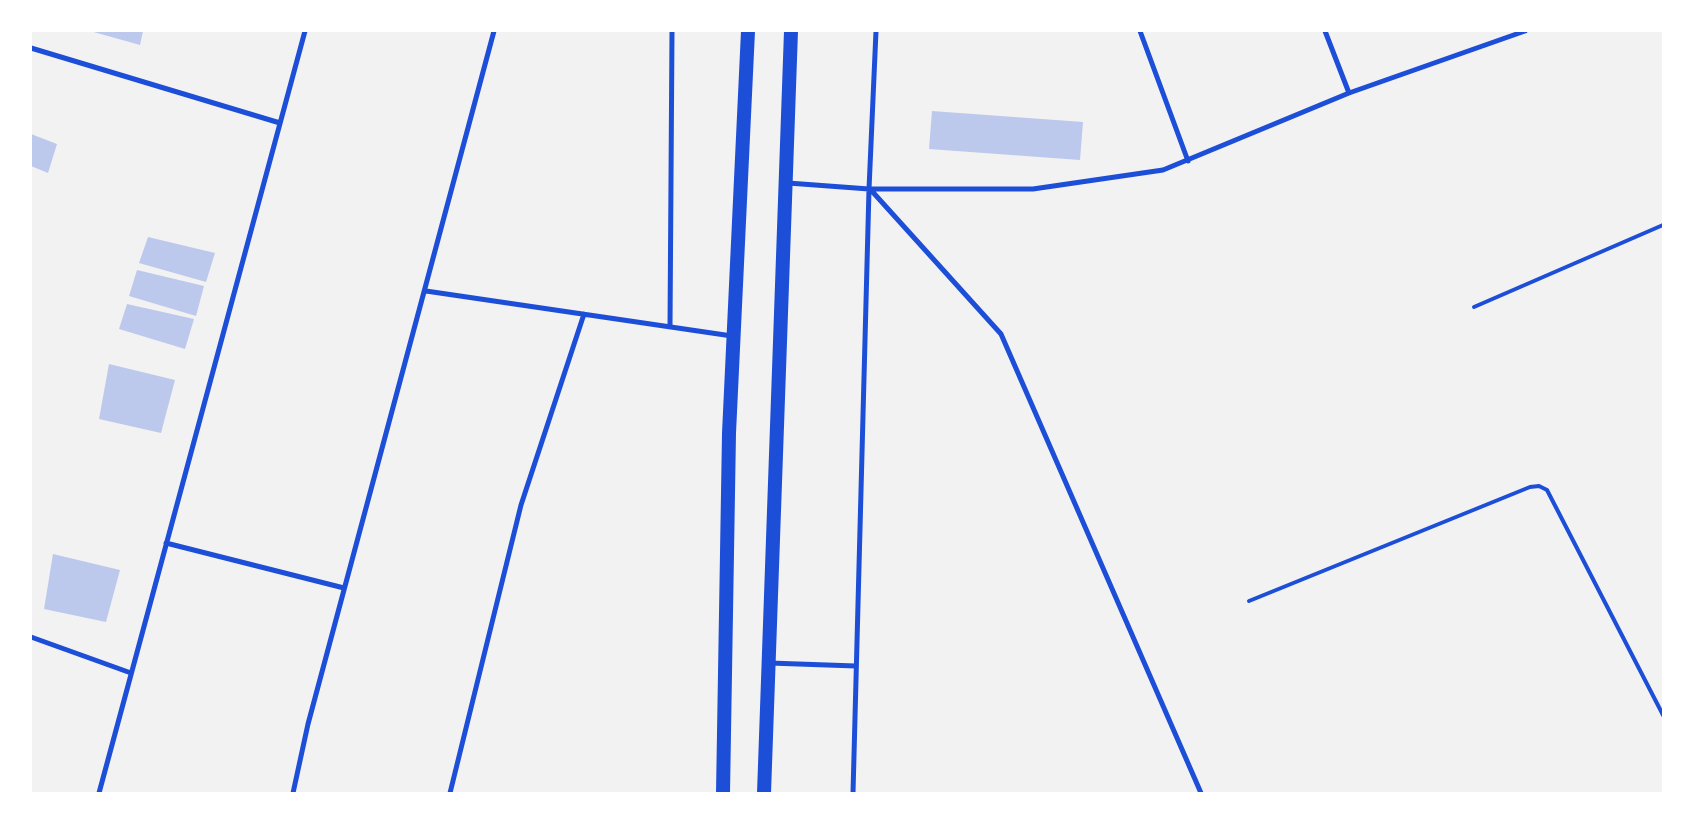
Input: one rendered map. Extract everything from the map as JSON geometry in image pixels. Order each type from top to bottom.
[{"type":"highway","points":[[723,793],[729,433],[748,31]]},
{"type":"highway","points":[[764,793],[791,31]]},
{"type":"street","points":[[99,793],[305,31]]},
{"type":"street","points":[[292,793],[344,588],[426,291],[494,31]]},
{"type":"street","points":[[670,327],[672,31]]},
{"type":"street","points":[[853,793],[869,189],[876,31]]},
{"type":"street","points":[[1140,31],[1188,161]]},
{"type":"street","points":[[1325,31],[1349,93]]},
{"type":"street","points":[[785,183],[869,189],[1033,189],[1163,170],[1349,93],[1525,31]]},
{"type":"street","points":[[31,48],[280,123]]},
{"type":"street","points":[[869,189],[1001,334],[1200,793]]},
{"type":"street","points":[[426,291],[734,336]]},
{"type":"street","points":[[450,793],[521,505],[584,314]]},
{"type":"street","points":[[166,543],[344,588]]},
{"type":"street","points":[[31,637],[131,673]]},
{"type":"street","points":[[768,663],[856,666]]},
{"type":"lane","points":[[1474,307],[1663,225]]},
{"type":"lane","points":[[1249,600],[1539,486],[1547,490],[1663,715]]},
{"type":"building","points":[[90,31],[143,31],[140,45]]},
{"type":"building","points":[[932,111],[1083,122],[1080,160],[929,149]]},
{"type":"building","points":[[31,134],[57,144],[48,173],[31,166]]},
{"type":"building","points":[[148,237],[215,253],[206,282],[139,263]]},
{"type":"building","points":[[137,270],[204,286],[196,316],[129,296]]},
{"type":"building","points":[[127,304],[194,319],[185,349],[119,329]]},
{"type":"building","points":[[109,364],[175,380],[161,433],[99,419]]},
{"type":"building","points":[[53,554],[120,570],[106,622],[44,609]]}]
